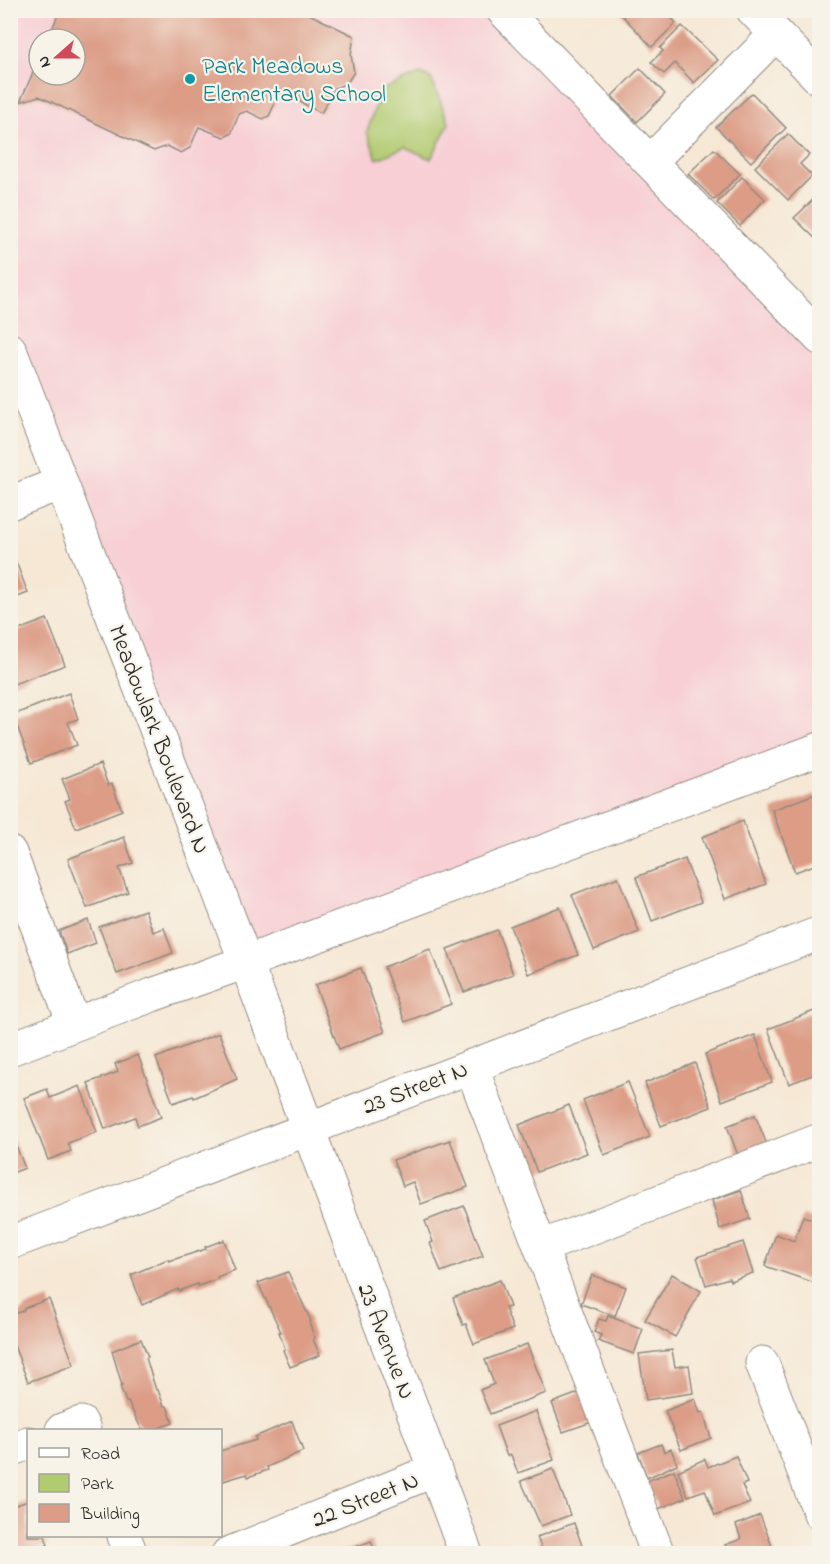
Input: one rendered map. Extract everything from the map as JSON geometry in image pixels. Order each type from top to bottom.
[{"type":"street","points":[[503,10],[819,338]]},
{"type":"street","points":[[753,10],[819,79]]},
{"type":"street","points":[[650,162],[776,34]]},
{"type":"street","name":"Meadowlark Boulevard N","points":[[10,350],[246,963],[307,1129]]},
{"type":"street","points":[[10,503],[61,483]]},
{"type":"street","points":[[10,1049],[152,994],[246,963],[819,749]]},
{"type":"street","points":[[10,853],[74,1024]]},
{"type":"street","name":"23 Street N","points":[[10,1243],[819,933]]},
{"type":"street","points":[[471,1066],[658,1554]]},
{"type":"street","name":"23 Avenue N","points":[[307,1129],[466,1554]]},
{"type":"street","points":[[541,1247],[819,1140]]},
{"type":"street","points":[[762,1363],[819,1513]]},
{"type":"street","points":[[67,1429],[81,1423],[83,1429]]},
{"type":"street","points":[[10,1450],[27,1443]]},
{"type":"street","name":"22 Street N","points":[[228,1554],[435,1470]]},
{"type":"street","points":[[124,1537],[131,1554]]},
{"type":"shaded area","points":[[11,11],[503,11],[819,338],[819,749],[246,962],[11,350]]},
{"type":"green space","points":[[420,74],[431,78],[449,123],[431,159],[405,147],[377,159],[367,132],[381,90]]},
{"type":"building","name":"Park Meadows Elementary School","points":[[60,10],[301,10],[354,36],[351,55],[354,72],[347,83],[335,88],[321,113],[287,95],[277,99],[269,116],[263,119],[247,111],[239,114],[231,134],[224,137],[199,127],[190,148],[181,153],[167,146],[154,151],[39,96],[20,102],[27,86],[87,87],[87,27],[53,27]]},
{"type":"building","points":[[621,10],[665,10],[676,23],[652,47],[619,12]]},
{"type":"building","points":[[682,26],[718,60],[694,83],[675,63],[664,74],[651,62],[663,51],[660,48]]},
{"type":"building","points":[[640,68],[665,94],[637,122],[612,96]]},
{"type":"building","points":[[752,93],[786,128],[751,162],[716,127]]},
{"type":"building","points":[[788,134],[809,155],[800,164],[812,176],[788,200],[755,167]]},
{"type":"building","points":[[714,149],[740,174],[714,200],[688,174]]},
{"type":"building","points":[[742,177],[765,199],[740,226],[717,203]]},
{"type":"building","points":[[820,193],[820,243],[794,218]]},
{"type":"building","points":[[10,546],[28,593],[10,600]]},
{"type":"building","points":[[47,619],[65,665],[11,685],[10,633]]},
{"type":"building","points":[[69,693],[78,719],[68,722],[77,745],[31,763],[13,715]]},
{"type":"building","points":[[100,764],[108,785],[112,784],[122,810],[76,828],[65,801],[70,799],[62,779]]},
{"type":"building","points":[[815,794],[820,807],[820,863],[795,872],[772,810]]},
{"type":"building","points":[[743,821],[766,884],[725,899],[702,837]]},
{"type":"building","points":[[124,837],[133,863],[119,868],[128,892],[87,908],[68,859]]},
{"type":"building","points":[[685,859],[701,902],[652,921],[636,877]]},
{"type":"building","points":[[618,877],[639,932],[594,950],[572,895]]},
{"type":"building","points":[[560,907],[578,955],[528,974],[510,926]]},
{"type":"building","points":[[145,910],[153,932],[164,928],[173,953],[117,974],[99,927]]},
{"type":"building","points":[[88,920],[96,943],[67,954],[59,931]]},
{"type":"building","points":[[497,930],[513,974],[464,992],[447,949]]},
{"type":"building","points":[[430,949],[451,1004],[405,1022],[384,967]]},
{"type":"building","points":[[361,968],[385,1032],[339,1049],[315,985]]},
{"type":"building","points":[[814,1011],[820,1027],[820,1072],[789,1084],[768,1029]]},
{"type":"building","points":[[219,1033],[237,1079],[194,1098],[193,1096],[173,1103],[156,1058]]},
{"type":"building","points":[[755,1035],[772,1082],[722,1101],[705,1054]]},
{"type":"building","points":[[138,1055],[161,1117],[138,1126],[135,1117],[105,1129],[88,1083],[118,1072],[115,1064]]},
{"type":"building","points":[[695,1063],[711,1107],[661,1126],[645,1083]]},
{"type":"building","points":[[628,1082],[650,1137],[604,1155],[583,1100]]},
{"type":"building","points":[[80,1086],[97,1132],[68,1143],[71,1151],[48,1160],[24,1098],[47,1089],[50,1098]]},
{"type":"building","points":[[569,1105],[587,1153],[537,1172],[519,1125]]},
{"type":"building","points":[[755,1115],[768,1147],[739,1158],[727,1126]]},
{"type":"building","points":[[10,1131],[25,1168],[10,1174]]},
{"type":"building","points":[[450,1140],[468,1187],[421,1204],[413,1182],[403,1186],[393,1160]]},
{"type":"building","points":[[741,1190],[750,1219],[720,1229],[712,1200]]},
{"type":"building","points":[[464,1206],[483,1256],[441,1272],[430,1243],[433,1242],[425,1221]]},
{"type":"building","points":[[803,1216],[820,1222],[820,1270],[815,1283],[765,1266],[776,1234],[794,1241]]},
{"type":"building","points":[[224,1240],[235,1270],[217,1277],[218,1279],[179,1291],[178,1289],[142,1305],[131,1275],[168,1259],[169,1261],[206,1249],[205,1247]]},
{"type":"building","points":[[743,1242],[753,1273],[730,1281],[729,1278],[706,1285],[697,1257]]},
{"type":"building","points":[[288,1272],[311,1321],[309,1322],[315,1338],[313,1339],[320,1355],[290,1367],[283,1350],[285,1349],[279,1332],[281,1332],[258,1283]]},
{"type":"building","points":[[672,1274],[701,1291],[675,1337],[645,1320]]},
{"type":"building","points":[[592,1275],[626,1287],[615,1316],[581,1304]]},
{"type":"building","points":[[500,1280],[510,1307],[505,1308],[513,1329],[474,1344],[466,1324],[463,1325],[453,1298]]},
{"type":"building","points":[[49,1299],[74,1365],[28,1382],[10,1335],[10,1316]]},
{"type":"building","points":[[608,1316],[643,1329],[634,1354],[598,1341],[601,1335],[594,1332],[599,1319],[606,1321]]},
{"type":"building","points":[[141,1339],[156,1390],[164,1406],[167,1406],[173,1423],[156,1429],[142,1429],[126,1402],[112,1351]]},
{"type":"building","points":[[527,1344],[546,1393],[490,1414],[480,1390],[494,1384],[485,1360]]},
{"type":"building","points":[[672,1350],[675,1367],[689,1365],[693,1393],[646,1400],[639,1354]]},
{"type":"building","points":[[581,1392],[592,1422],[563,1432],[552,1403]]},
{"type":"building","points":[[695,1399],[700,1413],[703,1412],[711,1438],[681,1450],[665,1411]]},
{"type":"building","points":[[536,1411],[554,1460],[518,1473],[511,1455],[507,1456],[496,1426]]},
{"type":"building","points":[[292,1421],[303,1451],[267,1467],[268,1470],[248,1477],[247,1474],[222,1481],[222,1450],[256,1440],[255,1437]]},
{"type":"building","points":[[661,1444],[664,1452],[671,1449],[677,1464],[647,1478],[638,1453]]},
{"type":"building","points":[[736,1456],[747,1483],[742,1485],[750,1503],[715,1516],[705,1490],[688,1496],[678,1471],[705,1459],[708,1467]]},
{"type":"building","points":[[553,1469],[570,1515],[541,1526],[521,1481]]},
{"type":"building","points":[[674,1470],[685,1498],[658,1509],[647,1481]]},
{"type":"building","points":[[13,1497],[16,1505],[27,1501],[27,1537],[45,1537],[48,1545],[34,1551],[35,1554],[10,1554],[10,1498]]},
{"type":"building","points":[[760,1515],[775,1554],[729,1554],[725,1545],[741,1539],[736,1525]]},
{"type":"building","points":[[574,1523],[585,1554],[544,1554],[537,1537]]},
{"type":"building","points":[[371,1541],[376,1554],[340,1554],[340,1553]]},
{"type":"place","name":"Park Meadows Elementary School","points":[[190,79]]}]
